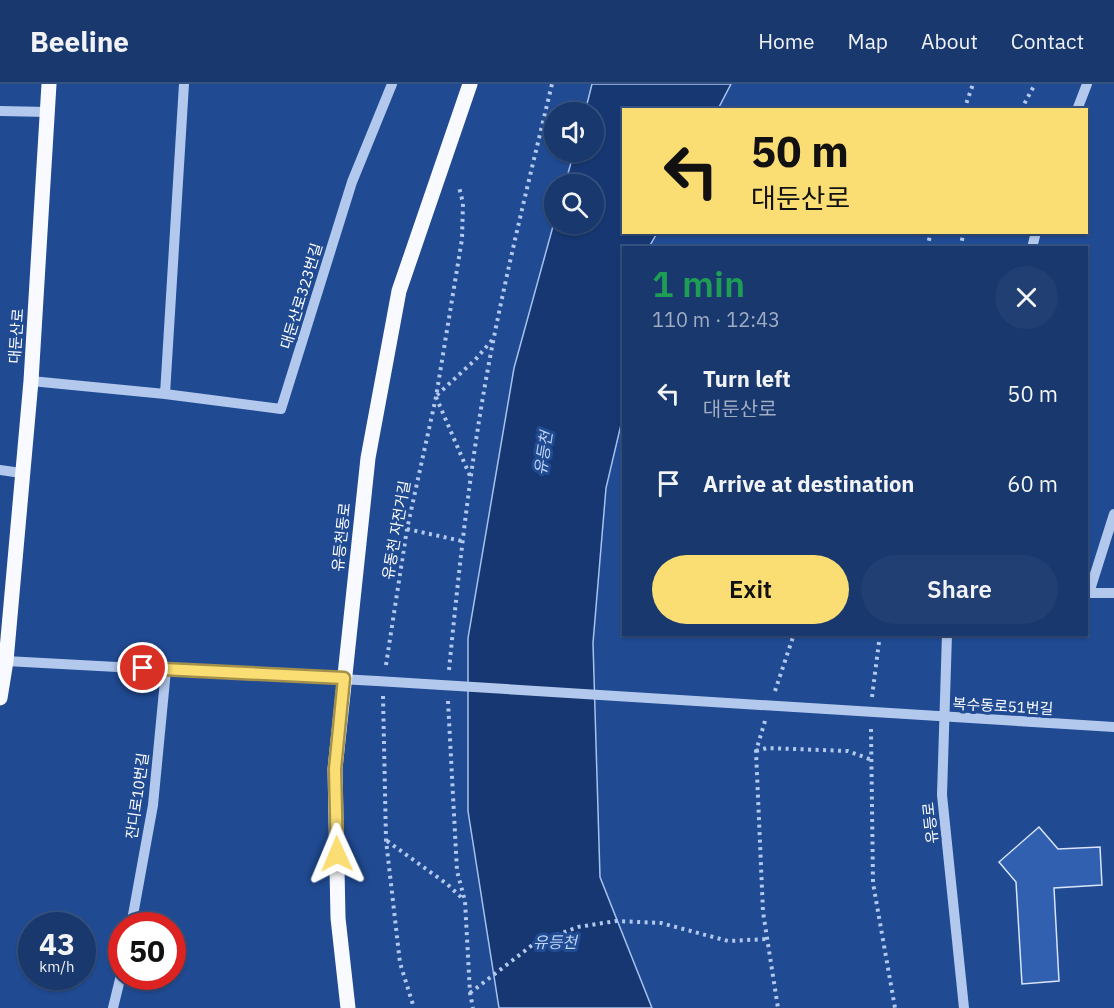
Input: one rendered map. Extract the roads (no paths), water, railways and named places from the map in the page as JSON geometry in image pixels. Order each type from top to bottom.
[{"type":"main road","name":"대둔산로","points":[[0,698],[6,661],[31,381],[49,84]]},
{"type":"main road","name":"유등천동로","points":[[348,1008],[338,918],[335,769],[368,458],[399,291],[470,84]]},
{"type":"street","points":[[165,394],[184,84]]},
{"type":"street","name":"대둔산로323번길","points":[[31,381],[165,394],[281,409],[352,182],[392,84]]},
{"type":"street","points":[[1078,108],[1087,84]]},
{"type":"street","points":[[0,111],[48,112]]},
{"type":"street","points":[[0,470],[21,473]]},
{"type":"street","points":[[1114,513],[1088,593],[1114,593]]},
{"type":"street","name":"유등로","points":[[947,636],[942,795],[964,1008]]},
{"type":"street","points":[[6,661],[344,678]]},
{"type":"street","name":"잔디로10번길","points":[[134,912],[153,805],[166,670]]},
{"type":"street","name":"복수동로51번길","points":[[344,678],[1114,727]]},
{"type":"street","points":[[113,1008],[117,990]]},
{"type":"water","name":"유등천","points":[[592,84],[731,84],[719,108],[622,108],[622,234],[656,234],[650,246],[622,246],[622,420],[606,488],[593,643],[600,877],[652,1008],[499,1008],[468,811],[468,638],[514,368],[551,234],[604,234],[604,174],[568,174],[571,162],[604,162],[604,102],[588,102]]}]
